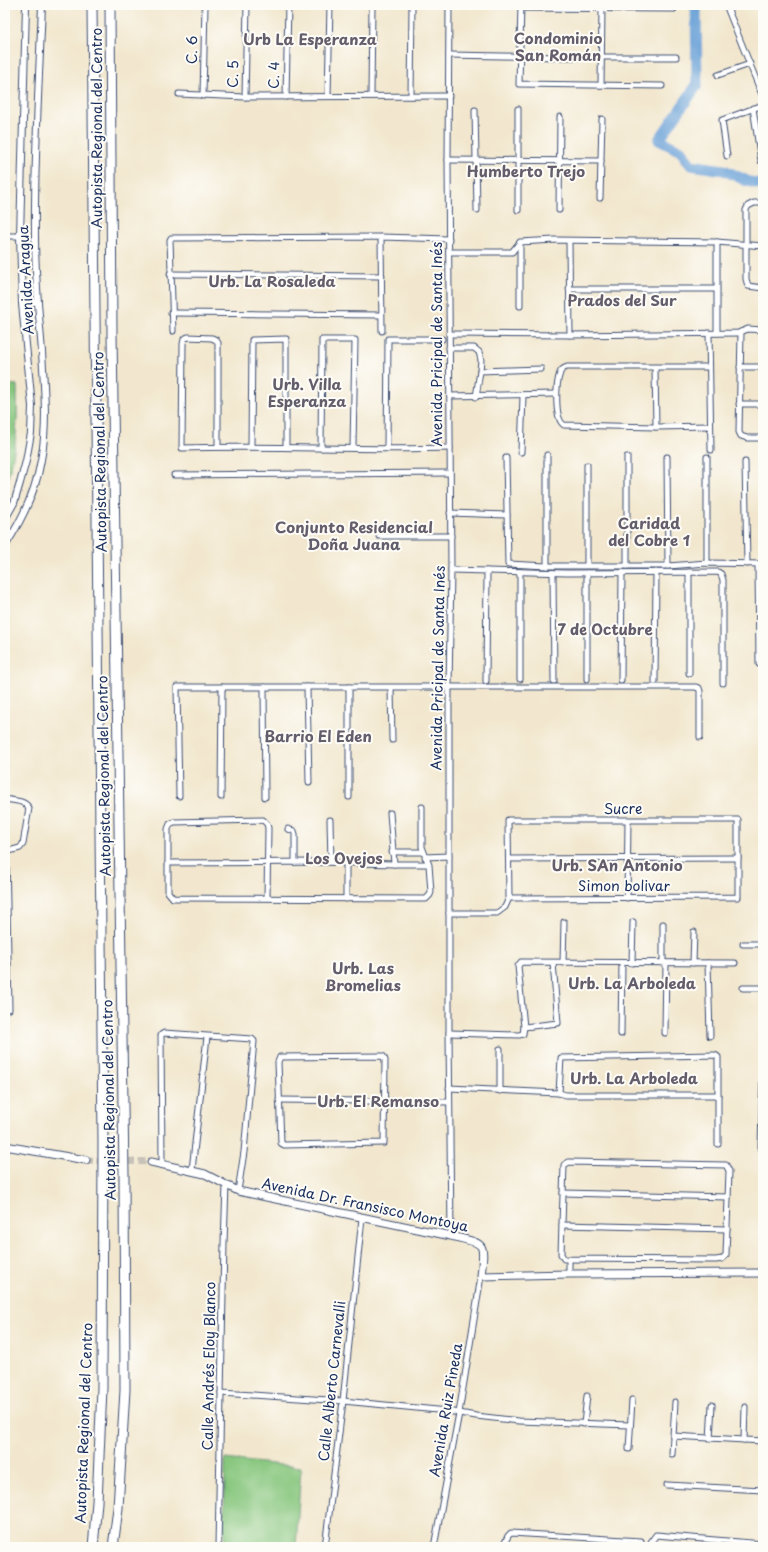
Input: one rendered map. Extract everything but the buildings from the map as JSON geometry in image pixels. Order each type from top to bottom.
[{"type":"highway","name":"Autopista Regional del Centro","points":[[92,5],[103,1142],[102,1388],[97,1502],[93,1547]]},
{"type":"highway","name":"Autopista Regional del Centro","points":[[110,5],[112,333],[124,1183],[124,1366],[118,1500],[113,1547]]},
{"type":"main road","points":[[5,1146],[86,1160]]},
{"type":"main road","name":"Avenida Dr. Fransisco Montoya","points":[[151,1162],[205,1174],[238,1191],[480,1243],[483,1248],[481,1276]]},
{"type":"main road","points":[[481,1276],[763,1273]]},
{"type":"street","name":"Avenida Aragua","points":[[5,519],[14,503],[26,461],[31,433],[32,406],[22,304],[20,236],[26,5]]},
{"type":"street","name":"Avenida Aragua","points":[[5,546],[24,514],[37,478],[43,448],[46,409],[38,302],[35,230],[42,5]]},
{"type":"street","name":"C. 6","points":[[203,96],[204,5]]},
{"type":"street","name":"C. 5","points":[[245,97],[247,5]]},
{"type":"street","name":"C. 4","points":[[286,97],[288,5]]},
{"type":"street","points":[[328,96],[330,5]]},
{"type":"street","points":[[371,96],[372,5]]},
{"type":"street","points":[[411,96],[412,5]]},
{"type":"street","name":"Avenida Pricipal de Santa Inés","points":[[449,5],[448,160],[451,536],[449,687],[449,1102],[451,1236]]},
{"type":"street","points":[[726,5],[763,97]]},
{"type":"street","points":[[662,86],[519,84],[521,6],[674,10]]},
{"type":"street","points":[[601,85],[602,8]]},
{"type":"street","points":[[449,54],[676,57]]},
{"type":"street","points":[[718,75],[750,64]]},
{"type":"street","points":[[179,94],[245,97],[449,96]]},
{"type":"street","points":[[727,156],[722,120],[763,105]]},
{"type":"street","points":[[753,108],[761,161]]},
{"type":"street","points":[[518,109],[518,210]]},
{"type":"street","points":[[476,110],[477,210]]},
{"type":"street","points":[[559,210],[560,117]]},
{"type":"street","points":[[600,198],[602,119]]},
{"type":"street","points":[[448,160],[601,161]]},
{"type":"street","points":[[763,203],[754,203],[748,206],[746,210],[746,284],[752,288],[763,288]]},
{"type":"street","points":[[5,236],[20,236]]},
{"type":"street","points":[[173,331],[170,240],[174,237],[381,237],[449,239]]},
{"type":"street","points":[[381,237],[382,331]]},
{"type":"street","points":[[569,241],[570,335]]},
{"type":"street","points":[[520,242],[717,242],[763,246]]},
{"type":"street","points":[[449,252],[512,252],[520,242]]},
{"type":"street","points":[[520,242],[520,306]]},
{"type":"street","points":[[717,242],[717,333]]},
{"type":"street","points":[[170,274],[382,276]]},
{"type":"street","points":[[569,289],[716,289]]},
{"type":"street","points":[[22,304],[38,302]]},
{"type":"street","points":[[172,313],[381,316]]},
{"type":"street","points":[[449,334],[570,335],[717,333],[741,332],[748,329],[763,330]]},
{"type":"street","points":[[741,332],[739,432],[741,436],[747,438],[763,438]]},
{"type":"street","points":[[709,333],[708,367],[711,450]]},
{"type":"street","points":[[218,447],[218,343],[212,338],[184,338],[182,448],[286,446],[321,448],[450,448]]},
{"type":"street","points":[[387,448],[388,339],[442,338]]},
{"type":"street","points":[[251,447],[252,340],[286,339],[286,446]]},
{"type":"street","points":[[321,448],[322,340],[355,340],[353,447]]},
{"type":"street","points":[[449,348],[474,348],[480,352],[481,360],[476,397]]},
{"type":"street","points":[[708,367],[567,367],[560,373],[556,394],[560,420],[564,425],[656,428],[710,426]]},
{"type":"street","points":[[740,367],[763,367]]},
{"type":"street","points":[[655,368],[656,428]]},
{"type":"street","points":[[480,371],[541,369]]},
{"type":"street","points":[[450,396],[476,397],[556,394]]},
{"type":"street","points":[[521,452],[523,396]]},
{"type":"street","points":[[739,404],[763,404]]},
{"type":"street","points":[[546,455],[547,566]]},
{"type":"street","points":[[627,457],[627,566]]},
{"type":"street","points":[[667,457],[668,566]]},
{"type":"street","points":[[707,457],[707,563]]},
{"type":"street","points":[[506,458],[508,564],[547,566],[668,566],[707,563],[760,564],[761,624],[759,664],[763,664]]},
{"type":"street","points":[[745,462],[747,564]]},
{"type":"street","points":[[587,465],[587,565]]},
{"type":"street","points":[[174,475],[450,473]]},
{"type":"street","points":[[450,513],[507,515]]},
{"type":"street","points":[[379,536],[451,536]]},
{"type":"street","points":[[451,570],[553,573],[716,571],[721,574],[723,578],[723,682]]},
{"type":"street","points":[[486,681],[487,571]]},
{"type":"street","points":[[520,572],[520,679]]},
{"type":"street","points":[[621,680],[622,572]]},
{"type":"street","points":[[655,682],[656,572]]},
{"type":"street","points":[[689,572],[689,673]]},
{"type":"street","points":[[553,573],[554,681]]},
{"type":"street","points":[[587,573],[587,680]]},
{"type":"street","points":[[221,797],[222,687]]},
{"type":"street","points":[[264,687],[265,797]]},
{"type":"street","points":[[306,687],[309,782]]},
{"type":"street","points":[[349,687],[349,797]]},
{"type":"street","points":[[178,796],[177,688],[695,687],[699,688],[700,691],[700,737]]},
{"type":"street","points":[[391,688],[392,740]]},
{"type":"street","points":[[5,799],[21,802],[26,804],[29,808],[23,844],[20,848],[9,850],[6,854],[5,861],[7,990],[9,1009]]},
{"type":"street","points":[[267,898],[268,828],[267,824],[263,820],[174,822],[170,824],[168,829],[168,892],[173,898],[426,899],[431,894],[428,864],[424,855],[422,807]]},
{"type":"street","points":[[390,813],[394,864]]},
{"type":"street","points":[[330,820],[331,862]]},
{"type":"street","name":"Sucre","points":[[509,859],[508,820],[738,820],[738,858]]},
{"type":"street","points":[[627,898],[628,821]]},
{"type":"street","points":[[288,828],[294,831],[295,834],[295,862]]},
{"type":"street","points":[[392,852],[449,856]]},
{"type":"street","points":[[449,913],[496,913],[504,907],[509,898],[509,859],[738,858]]},
{"type":"street","name":"Simon bolivar","points":[[509,898],[738,897],[738,858]]},
{"type":"street","points":[[168,863],[331,862],[428,864]]},
{"type":"street","points":[[346,863],[346,899]]},
{"type":"street","points":[[563,963],[564,922]]},
{"type":"street","points":[[632,963],[633,922]]},
{"type":"street","points":[[663,924],[665,1033]]},
{"type":"street","points":[[693,963],[694,932]]},
{"type":"street","points":[[743,944],[763,944]]},
{"type":"street","points":[[449,1033],[523,1034],[524,1027],[519,963],[521,962],[735,963]]},
{"type":"street","points":[[524,1027],[558,1023],[553,963]]},
{"type":"street","points":[[621,1034],[622,963]]},
{"type":"street","points":[[708,963],[710,1036]]},
{"type":"street","points":[[743,988],[763,988]]},
{"type":"street","points":[[162,1164],[161,1035],[164,1033],[207,1037],[249,1038],[254,1041],[244,1152],[238,1191]]},
{"type":"street","points":[[192,1170],[207,1037]]},
{"type":"street","points":[[500,1048],[500,1091]]},
{"type":"street","points":[[559,1092],[561,1058],[715,1055],[718,1057],[718,1144]]},
{"type":"street","points":[[382,1056],[385,1060],[385,1101],[384,1143],[284,1145],[281,1143],[280,1139],[278,1062],[280,1057],[382,1056]]},
{"type":"street","points":[[761,1148],[763,1068]]},
{"type":"street","points":[[449,1088],[559,1092],[566,1095],[718,1094]]},
{"type":"street","points":[[279,1100],[449,1102]]},
{"type":"street","points":[[569,1162],[726,1165],[730,1171],[726,1255],[720,1260],[564,1259],[562,1255],[563,1193],[564,1165],[569,1162]]},
{"type":"street","name":"Calle Andrés Eloy Blanco","points":[[218,1547],[226,1185]]},
{"type":"street","points":[[563,1193],[728,1197]]},
{"type":"street","name":"Calle Alberto Carnevalli","points":[[325,1547],[343,1401],[362,1218]]},
{"type":"street","points":[[562,1225],[727,1229]]},
{"type":"street","points":[[569,1259],[569,1274]]},
{"type":"street","name":"Avenida Ruiz Pineda","points":[[434,1547],[459,1413],[481,1276]]},
{"type":"street","points":[[222,1393],[343,1401],[519,1421],[630,1426]]},
{"type":"street","points":[[584,1424],[587,1396]]},
{"type":"street","points":[[629,1449],[632,1400]]},
{"type":"street","points":[[672,1454],[675,1402]]},
{"type":"street","points":[[710,1439],[712,1405]]},
{"type":"street","points":[[744,1440],[745,1407]]},
{"type":"street","points":[[673,1436],[763,1441]]},
{"type":"street","points":[[667,1485],[763,1490]]},
{"type":"street","points":[[503,1547],[508,1536],[512,1533],[641,1541]]},
{"type":"street","points":[[650,1547],[651,1542],[656,1535],[763,1544]]},
{"type":"green space","points":[[5,384],[17,385],[17,424],[12,461],[5,486]]},
{"type":"green space","points":[[225,1459],[301,1467],[296,1547],[224,1546]]},
{"type":"waterway","points":[[696,5],[697,85],[659,140],[681,151],[691,165],[724,170],[747,181],[763,185]]},
{"type":"tunnel","points":[[86,1160],[151,1162]]},
{"type":"district","name":"Urb La Esperanza","points":[[310,40]]},
{"type":"district","name":"Condominio San Román","points":[[558,48]]},
{"type":"district","name":"Humberto Trejo","points":[[526,172]]},
{"type":"district","name":"Urb. La Rosaleda","points":[[272,282]]},
{"type":"district","name":"Prados del Sur","points":[[622,301]]},
{"type":"district","name":"Urb. Villa Esperanza","points":[[307,394]]},
{"type":"district","name":"Caridad del Cobre 1","points":[[649,532]]},
{"type":"district","name":"Conjunto Residencial Doña Juana","points":[[354,536]]},
{"type":"district","name":"7 de Octubre","points":[[605,630]]},
{"type":"district","name":"Barrio El Eden","points":[[318,737]]},
{"type":"district","name":"Los Ovejos","points":[[344,859]]},
{"type":"district","name":"Urb. SAn Antonio","points":[[617,866]]},
{"type":"district","name":"Urb. Las Bromelias","points":[[363,978]]},
{"type":"district","name":"Urb. La Arboleda","points":[[632,984]]},
{"type":"district","name":"Urb. La Arboleda","points":[[634,1079]]},
{"type":"district","name":"Urb. El Remanso","points":[[378,1102]]}]
